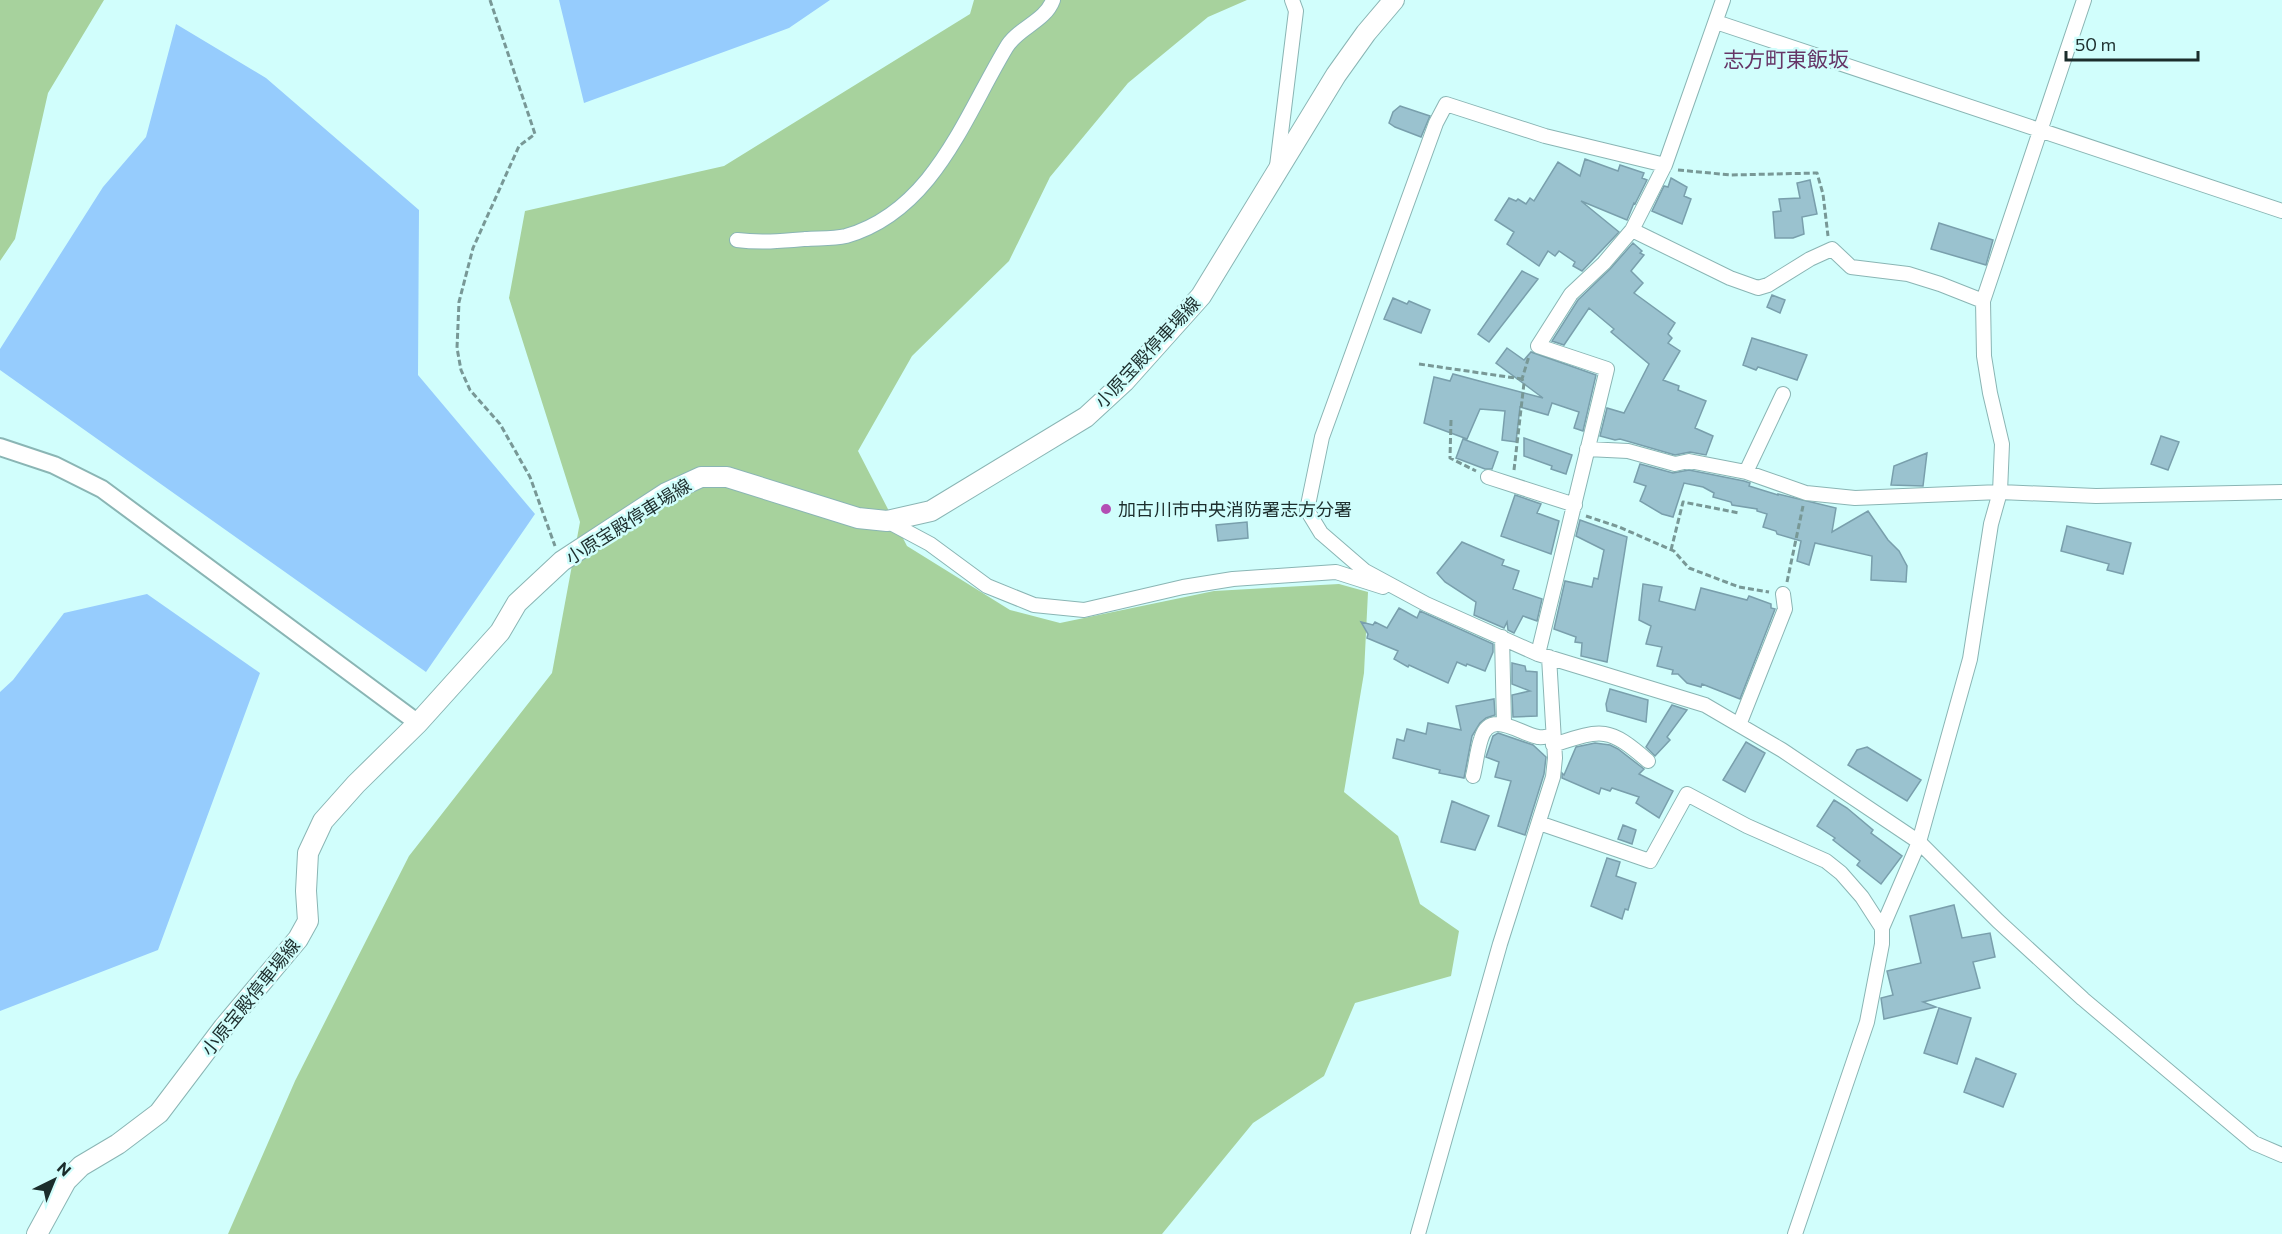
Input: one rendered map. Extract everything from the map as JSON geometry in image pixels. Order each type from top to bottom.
[{"type":"main road","name":"小原宝殿停車場線","points":[[37,1234],[66,1181],[81,1166],[118,1144],[159,1113],[224,1027],[298,939],[308,921],[306,891],[308,853],[323,821],[356,784],[418,723],[500,632],[517,603],[562,561],[666,493],[701,477],[727,477],[858,518],[887,521],[931,511],[1086,417],[1124,382],[1201,296],[1336,75],[1366,33],[1394,0]]},
{"type":"street","points":[[737,240],[757,243],[844,236],[877,223],[896,212],[936,170],[958,136],[1007,45],[1049,10],[1053,0]]},
{"type":"street","points":[[1276,174],[1296,10],[1292,0]]},
{"type":"street","points":[[1418,1234],[1500,944],[1553,777],[1556,758],[1543,656],[1587,449],[1607,369],[1538,346],[1571,294],[1604,263],[1632,230],[1665,165],[1723,0]]},
{"type":"street","points":[[1795,1234],[1866,1022],[1882,944],[1882,928],[1919,842],[1970,659],[1991,524],[2000,492],[2002,444],[1984,356],[1983,301],[2084,0]]},
{"type":"street","points":[[1716,22],[2282,211]]},
{"type":"street","points":[[1665,165],[1545,136],[1446,104],[1436,123],[1322,437],[1307,510],[1321,533],[1365,571],[1426,604],[1543,656],[1705,705],[1782,750],[1919,842],[1998,921],[2083,999],[2254,1143],[2282,1155]]},
{"type":"street","points":[[1632,230],[1730,278],[1758,288],[1768,285],[1810,258],[1832,249],[1851,267],[1908,274],[1983,301]]},
{"type":"street","points":[[1746,472],[1783,394]]},
{"type":"street","points":[[0,447],[54,465],[102,489],[418,723]]},
{"type":"street","points":[[1587,449],[1628,451],[1676,464],[1689,461],[1746,472],[1806,493],[1855,498],[2000,492],[2096,496],[2282,492]]},
{"type":"street","points":[[1488,477],[1574,508]]},
{"type":"street","points":[[887,521],[930,544],[987,586],[1034,605],[1084,610],[1183,587],[1233,579],[1336,572],[1408,594]]},
{"type":"street","points":[[1739,725],[1785,609],[1783,594]]},
{"type":"street","points":[[1502,638],[1504,724]]},
{"type":"street","points":[[1473,776],[1481,736],[1494,724],[1504,724],[1553,740],[1604,732],[1617,736],[1648,761]]},
{"type":"street","points":[[1539,823],[1650,861],[1687,794],[1748,826],[1826,861],[1841,873],[1862,897],[1882,928]]},
{"type":"path","points":[[490,0],[535,134],[519,146],[473,248],[459,302],[457,348],[461,370],[470,390],[500,424],[530,477],[562,561]]},
{"type":"path","points":[[1665,165],[1684,172],[1731,176],[1817,173],[1832,249]]},
{"type":"path","points":[[1512,485],[1524,383],[1522,379],[1530,352],[1538,346]]},
{"type":"path","points":[[1419,364],[1522,379]]},
{"type":"path","points":[[1451,420],[1450,458],[1488,477]]},
{"type":"path","points":[[1574,508],[1671,550],[1689,568],[1739,587],[1783,594],[1806,493]]},
{"type":"path","points":[[1671,550],[1683,502],[1739,513]]},
{"type":"green space","points":[[0,0],[104,0],[48,93],[15,239],[0,261]]},
{"type":"green space","points":[[974,0],[1247,0],[1208,17],[1128,83],[1050,177],[1009,261],[912,356],[858,451],[907,546],[1010,610],[1060,623],[1214,591],[1339,584],[1368,592],[1364,673],[1344,792],[1398,836],[1420,904],[1459,931],[1451,976],[1355,1003],[1324,1076],[1253,1123],[1162,1234],[228,1234],[295,1081],[409,856],[552,673],[580,522],[509,298],[525,211],[724,166],[970,14]]},
{"type":"water","points":[[559,0],[830,0],[789,28],[584,103]]},
{"type":"water","points":[[176,24],[266,78],[419,210],[418,375],[535,514],[426,672],[0,370],[0,349],[103,187],[146,137]]},
{"type":"water","points":[[147,594],[260,673],[158,950],[0,1011],[0,692],[13,680],[64,613]]},
{"type":"building","points":[[1400,106],[1430,116],[1421,137],[1389,123],[1393,112]]},
{"type":"building","points":[[1585,159],[1618,171],[1620,165],[1644,173],[1642,178],[1647,180],[1627,220],[1581,201],[1619,232],[1582,271],[1573,266],[1575,262],[1559,251],[1555,256],[1548,251],[1539,266],[1507,244],[1514,232],[1495,220],[1509,198],[1516,201],[1518,199],[1526,204],[1530,198],[1534,201],[1558,162],[1580,176]]},
{"type":"building","points":[[1671,178],[1687,187],[1684,196],[1691,199],[1682,224],[1652,211],[1664,186],[1668,187]]},
{"type":"building","points":[[1810,180],[1817,214],[1802,217],[1804,234],[1793,238],[1775,238],[1773,212],[1781,211],[1779,199],[1800,198],[1797,183]]},
{"type":"building","points":[[1939,223],[1993,240],[1986,265],[1931,249]]},
{"type":"building","points":[[1633,243],[1644,255],[1631,271],[1643,283],[1634,293],[1675,323],[1668,334],[1672,338],[1668,343],[1680,351],[1663,380],[1679,386],[1678,390],[1706,401],[1695,428],[1713,436],[1706,455],[1690,452],[1675,455],[1620,439],[1600,436],[1607,408],[1624,413],[1649,364],[1611,332],[1614,329],[1589,308],[1564,345],[1552,341],[1578,300]]},
{"type":"building","points":[[1522,271],[1538,279],[1489,342],[1478,334]]},
{"type":"building","points":[[1772,295],[1785,300],[1780,313],[1767,307]]},
{"type":"building","points":[[1393,298],[1407,304],[1409,301],[1430,310],[1421,333],[1384,319]]},
{"type":"building","points":[[1752,338],[1807,355],[1797,380],[1758,367],[1756,370],[1743,365]]},
{"type":"building","points":[[1507,348],[1524,360],[1531,352],[1596,375],[1583,431],[1574,428],[1579,412],[1552,403],[1548,415],[1520,407],[1516,442],[1502,440],[1505,411],[1480,409],[1467,439],[1424,423],[1434,377],[1450,381],[1453,374],[1543,398],[1496,363]]},
{"type":"building","points":[[2161,436],[2179,442],[2168,470],[2151,464]]},
{"type":"building","points":[[1524,438],[1572,455],[1566,474],[1551,469],[1552,466],[1524,456]]},
{"type":"building","points":[[1463,439],[1498,452],[1492,469],[1485,469],[1456,458]]},
{"type":"building","points":[[1927,453],[1923,486],[1891,485],[1894,466]]},
{"type":"building","points":[[1640,464],[1673,473],[1689,470],[1744,481],[1750,483],[1749,486],[1778,495],[1836,508],[1832,532],[1868,511],[1888,540],[1899,551],[1907,566],[1906,582],[1871,580],[1872,556],[1815,543],[1809,565],[1797,561],[1801,541],[1763,527],[1767,514],[1757,509],[1732,505],[1731,502],[1713,497],[1714,493],[1703,487],[1684,483],[1673,517],[1662,514],[1640,501],[1646,486],[1634,482]]},
{"type":"building","points":[[1515,495],[1541,504],[1537,513],[1559,521],[1551,554],[1501,536]]},
{"type":"building","points":[[1580,520],[1627,537],[1607,662],[1581,656],[1582,643],[1575,642],[1576,637],[1554,629],[1565,581],[1592,587],[1594,578],[1598,579],[1604,550],[1576,536]]},
{"type":"building","points":[[1247,522],[1248,538],[1218,541],[1216,525]]},
{"type":"building","points":[[2067,526],[2131,543],[2123,574],[2107,570],[2109,564],[2061,551]]},
{"type":"building","points":[[1462,542],[1504,560],[1502,565],[1519,571],[1513,589],[1542,599],[1537,621],[1523,616],[1514,633],[1508,630],[1507,622],[1504,628],[1474,615],[1476,602],[1445,582],[1437,573]]},
{"type":"building","points":[[1643,584],[1662,587],[1659,601],[1695,610],[1701,588],[1747,600],[1749,596],[1771,604],[1771,608],[1775,609],[1740,699],[1702,684],[1701,687],[1687,683],[1678,674],[1672,674],[1673,670],[1657,666],[1662,647],[1646,644],[1651,626],[1639,620]]},
{"type":"building","points":[[1399,608],[1417,618],[1420,611],[1493,644],[1493,652],[1485,671],[1457,662],[1448,683],[1394,659],[1398,651],[1367,638],[1368,634],[1361,622],[1373,625],[1375,622],[1387,628]]},
{"type":"building","points":[[1512,663],[1525,666],[1526,671],[1537,672],[1537,716],[1513,717],[1512,695],[1530,691],[1512,684]]},
{"type":"building","points":[[1610,689],[1648,700],[1646,722],[1607,711],[1606,704]]},
{"type":"building","points":[[1494,699],[1495,715],[1480,723],[1472,736],[1464,778],[1439,773],[1440,770],[1393,758],[1397,739],[1404,741],[1407,729],[1426,734],[1428,723],[1461,730],[1456,706]]},
{"type":"building","points":[[1672,705],[1687,710],[1667,737],[1670,740],[1655,756],[1646,747]]},
{"type":"building","points":[[1498,733],[1533,745],[1546,757],[1544,774],[1525,835],[1498,826],[1511,781],[1495,777],[1499,762],[1486,757],[1493,736]]},
{"type":"building","points":[[1746,742],[1765,753],[1745,792],[1723,780]]},
{"type":"building","points":[[1595,743],[1610,745],[1618,749],[1644,769],[1639,774],[1673,791],[1659,818],[1636,803],[1639,797],[1612,788],[1610,791],[1601,788],[1599,794],[1562,778],[1562,773],[1564,775],[1576,747]]},
{"type":"building","points":[[1867,747],[1921,780],[1907,801],[1848,765],[1857,750]]},
{"type":"building","points":[[1834,800],[1847,808],[1873,830],[1871,833],[1902,856],[1881,884],[1857,865],[1860,861],[1833,840],[1835,838],[1817,826]]},
{"type":"building","points":[[1452,801],[1489,816],[1475,850],[1441,842]]},
{"type":"building","points":[[1623,825],[1636,830],[1632,844],[1618,839]]},
{"type":"building","points":[[1607,858],[1620,862],[1616,876],[1636,883],[1628,910],[1625,909],[1622,919],[1591,906]]},
{"type":"building","points":[[1954,905],[1962,938],[1990,933],[1995,957],[1973,962],[1980,988],[1923,1002],[1936,1007],[1884,1019],[1881,998],[1893,995],[1887,971],[1921,963],[1910,916]]},
{"type":"building","points":[[1939,1008],[1971,1018],[1957,1064],[1924,1053]]},
{"type":"building","points":[[1976,1058],[2016,1074],[2003,1107],[1964,1092]]},
{"type":"place","name":"加古川市中央消防署志方分署","points":[[1106,509]]},
{"type":"district","name":"志方町東飯坂","points":[[1786,58]]}]
